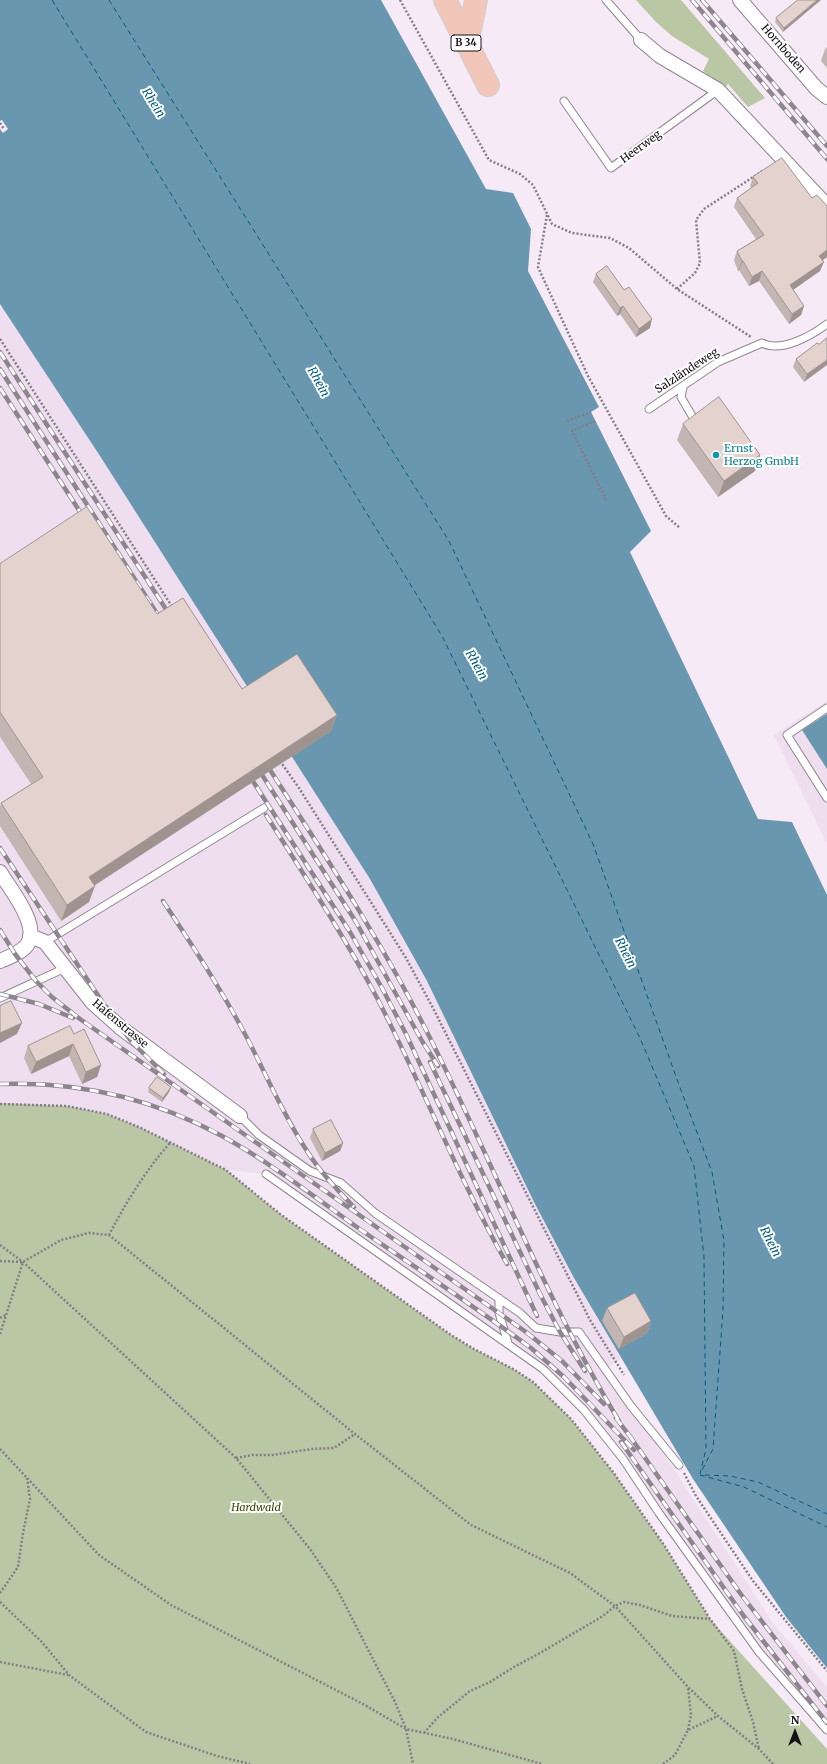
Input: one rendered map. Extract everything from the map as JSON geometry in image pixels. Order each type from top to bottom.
[{"type":"main road","name":"B 34","points":[[444,0],[488,85]]},
{"type":"main road","points":[[467,45],[476,0]]},
{"type":"street","name":"Hornboden","points":[[740,0],[816,88],[827,97]]},
{"type":"street","points":[[641,40],[660,56],[718,90],[827,206]]},
{"type":"street","points":[[0,872],[28,917],[30,925],[30,936],[24,948],[0,961]]},
{"type":"street","points":[[30,936],[45,942]]},
{"type":"street","name":"Hafenstrasse","points":[[45,942],[92,1002],[121,1028],[240,1116]]},
{"type":"lane","points":[[606,0],[641,40]]},
{"type":"lane","name":"Heerweg","points":[[564,101],[611,168],[718,90]]},
{"type":"lane","name":"Salzländeweg","points":[[649,409],[718,362],[762,344],[768,346],[794,342],[812,335],[827,324]]},
{"type":"lane","points":[[682,387],[681,397],[695,421]]},
{"type":"lane","points":[[827,708],[787,735],[827,798]]},
{"type":"lane","points":[[45,942],[264,808]]},
{"type":"lane","points":[[0,998],[65,968]]},
{"type":"lane","points":[[240,1116],[259,1135],[310,1171],[341,1183],[375,1213],[499,1298],[520,1313],[536,1328],[560,1332],[579,1332],[631,1406],[679,1465]]},
{"type":"lane","points":[[266,1174],[543,1369],[584,1410],[623,1459],[658,1513],[759,1652],[827,1730]]},
{"type":"lane","points":[[499,1298],[499,1313],[508,1343]]},
{"type":"path","points":[[400,0],[490,160],[520,174],[533,185],[552,224],[572,233],[610,238],[629,248],[677,288],[762,344]]},
{"type":"path","points":[[0,123],[4,129]]},
{"type":"path","points":[[677,288],[695,273],[700,263],[696,220],[704,209],[783,158]]},
{"type":"path","points":[[547,214],[538,267],[588,376],[666,516],[680,528]]},
{"type":"path","points":[[0,339],[174,610]]},
{"type":"path","points":[[567,422],[591,412]]},
{"type":"path","points":[[595,421],[572,431],[607,502]]},
{"type":"path","points":[[276,756],[303,795],[406,958],[433,1008],[590,1320],[627,1380]]},
{"type":"path","points":[[0,1104],[67,1106],[106,1114],[171,1142],[226,1170],[280,1214],[451,1335],[474,1349],[515,1370],[533,1382],[587,1437],[664,1545],[710,1619],[734,1651],[742,1690],[753,1722],[759,1749]]},
{"type":"path","points":[[109,1235],[123,1208],[161,1153],[171,1142]]},
{"type":"path","points":[[0,1261],[23,1262],[61,1240],[89,1233],[109,1235],[355,1434],[471,1525],[570,1573],[615,1606],[688,1687],[718,1716],[759,1749],[773,1764]]},
{"type":"path","points":[[0,1245],[23,1262],[236,1458],[310,1549],[337,1589],[395,1702],[406,1729],[413,1764]]},
{"type":"path","points":[[0,1334],[23,1262]]},
{"type":"path","points":[[0,1318],[6,1315]]},
{"type":"path","points":[[236,1458],[252,1455],[272,1455],[312,1449],[334,1448],[355,1434]]},
{"type":"path","points":[[0,1449],[99,1555],[171,1605],[363,1704],[406,1729],[542,1764]]},
{"type":"path","points":[[679,1465],[696,1496],[753,1581],[827,1671]]},
{"type":"path","points":[[0,1593],[18,1567],[30,1499],[27,1477]]},
{"type":"path","points":[[0,1602],[42,1642],[69,1675],[146,1732],[217,1756],[250,1764]]},
{"type":"path","points":[[423,1733],[437,1718],[470,1691],[490,1682],[553,1646],[604,1616],[615,1606],[624,1602],[640,1605],[672,1616],[710,1619]]},
{"type":"path","points":[[0,1662],[69,1675]]},
{"type":"path","points":[[663,1764],[675,1755],[688,1730],[691,1715],[688,1687]]},
{"type":"path","points":[[688,1730],[718,1716]]},
{"type":"shaded area","points":[[0,304],[100,456],[370,879],[448,1022],[534,1202],[574,1278],[621,1359],[608,1367],[773,1623],[827,1687],[827,1730],[759,1652],[623,1459],[543,1369],[266,1174],[226,1170],[141,1128],[67,1106],[0,1104]]},
{"type":"shaded area","points":[[827,701],[827,844],[774,735]]},
{"type":"green space","points":[[636,0],[681,0],[765,98],[748,107],[728,84],[725,88],[703,71],[709,59],[672,36],[656,22]]},
{"type":"green space","name":"Hardwald","points":[[0,1104],[67,1106],[107,1114],[141,1128],[226,1170],[280,1214],[451,1335],[474,1349],[515,1370],[533,1382],[571,1419],[613,1472],[664,1545],[710,1619],[827,1749],[827,1764],[0,1764]]},
{"type":"water","name":"Rhein","points":[[0,0],[381,0],[486,189],[513,193],[531,229],[528,271],[599,407],[591,412],[651,531],[630,552],[758,819],[792,822],[827,895],[827,1668],[786,1617],[693,1479],[574,1278],[534,1202],[427,981],[370,879],[100,456],[0,304],[0,129],[3,133],[8,129],[2,120],[0,121]]},
{"type":"water","points":[[827,714],[827,769],[802,730]]},
{"type":"building","points":[[798,0],[817,0],[784,28],[776,18]]},
{"type":"building","points":[[782,158],[812,198],[817,195],[827,206],[827,250],[819,256],[824,262],[790,285],[804,306],[792,314],[762,271],[752,277],[737,251],[764,235],[737,198],[758,183],[753,177]]},
{"type":"building","points":[[607,266],[624,290],[629,287],[652,319],[639,329],[623,306],[620,308],[596,274]]},
{"type":"building","points":[[827,338],[827,360],[807,374],[796,359],[817,343],[819,344]]},
{"type":"building","points":[[719,397],[760,455],[724,481],[683,424]]},
{"type":"building","points":[[87,507],[157,614],[183,598],[242,689],[297,654],[337,715],[89,877],[95,886],[67,905],[1,803],[43,777],[0,712],[0,564]]},
{"type":"building","points":[[11,1001],[22,1023],[0,1033],[0,1006]]},
{"type":"building","points":[[70,1026],[74,1034],[84,1029],[101,1065],[86,1072],[73,1044],[36,1062],[28,1046]]},
{"type":"building","points":[[157,1077],[171,1087],[163,1098],[149,1088]]},
{"type":"building","points":[[331,1120],[343,1143],[325,1153],[313,1129]]},
{"type":"building","points":[[635,1293],[651,1321],[624,1337],[607,1308]]},
{"type":"ferry route","points":[[52,0],[442,636],[640,1038],[694,1166],[704,1257],[706,1449],[700,1474]]},
{"type":"ferry route","points":[[109,0],[449,541],[593,844],[679,1085],[712,1172],[724,1241],[723,1310],[713,1449],[701,1472]]},
{"type":"ferry route","points":[[700,1475],[744,1487],[827,1527]]},
{"type":"ferry route","points":[[705,1475],[730,1476],[758,1482],[827,1514]]},
{"type":"railway","points":[[692,0],[827,159]]},
{"type":"railway","points":[[702,0],[827,146]]},
{"type":"railway","points":[[0,352],[171,617]]},
{"type":"railway","points":[[0,369],[163,623]]},
{"type":"railway","points":[[0,388],[86,521]]},
{"type":"railway","points":[[265,762],[348,892],[406,992],[448,1075],[566,1325],[619,1421]]},
{"type":"railway","points":[[257,767],[356,922],[422,1041],[438,1066]]},
{"type":"railway","points":[[247,772],[350,932],[382,988],[406,1034],[537,1316]]},
{"type":"railway","points":[[266,815],[337,927],[376,996],[472,1198],[507,1264]]},
{"type":"railway","points":[[0,848],[109,1012],[131,1041],[164,1074]]},
{"type":"railway","points":[[163,901],[227,1001],[282,1109],[298,1137],[323,1173],[354,1207]]},
{"type":"railway","points":[[0,930],[15,954],[36,981],[52,997],[80,1019],[526,1332],[562,1361],[604,1404]]},
{"type":"railway","points":[[0,994],[39,1004],[73,1018]]},
{"type":"railway","points":[[430,1062],[541,1296],[560,1332],[585,1371]]},
{"type":"railway","points":[[0,1084],[58,1086],[87,1089],[115,1095],[142,1102],[170,1112],[196,1123],[240,1146],[293,1181],[531,1348],[564,1377],[634,1450]]},
{"type":"railway","points":[[616,1418],[632,1439]]},
{"type":"railway","points":[[629,1435],[740,1593],[827,1706]]},
{"type":"railway","points":[[621,1442],[743,1615],[827,1723]]},
{"type":"place","name":"Ernst Herzog GmbH","points":[[716,455]]}]
